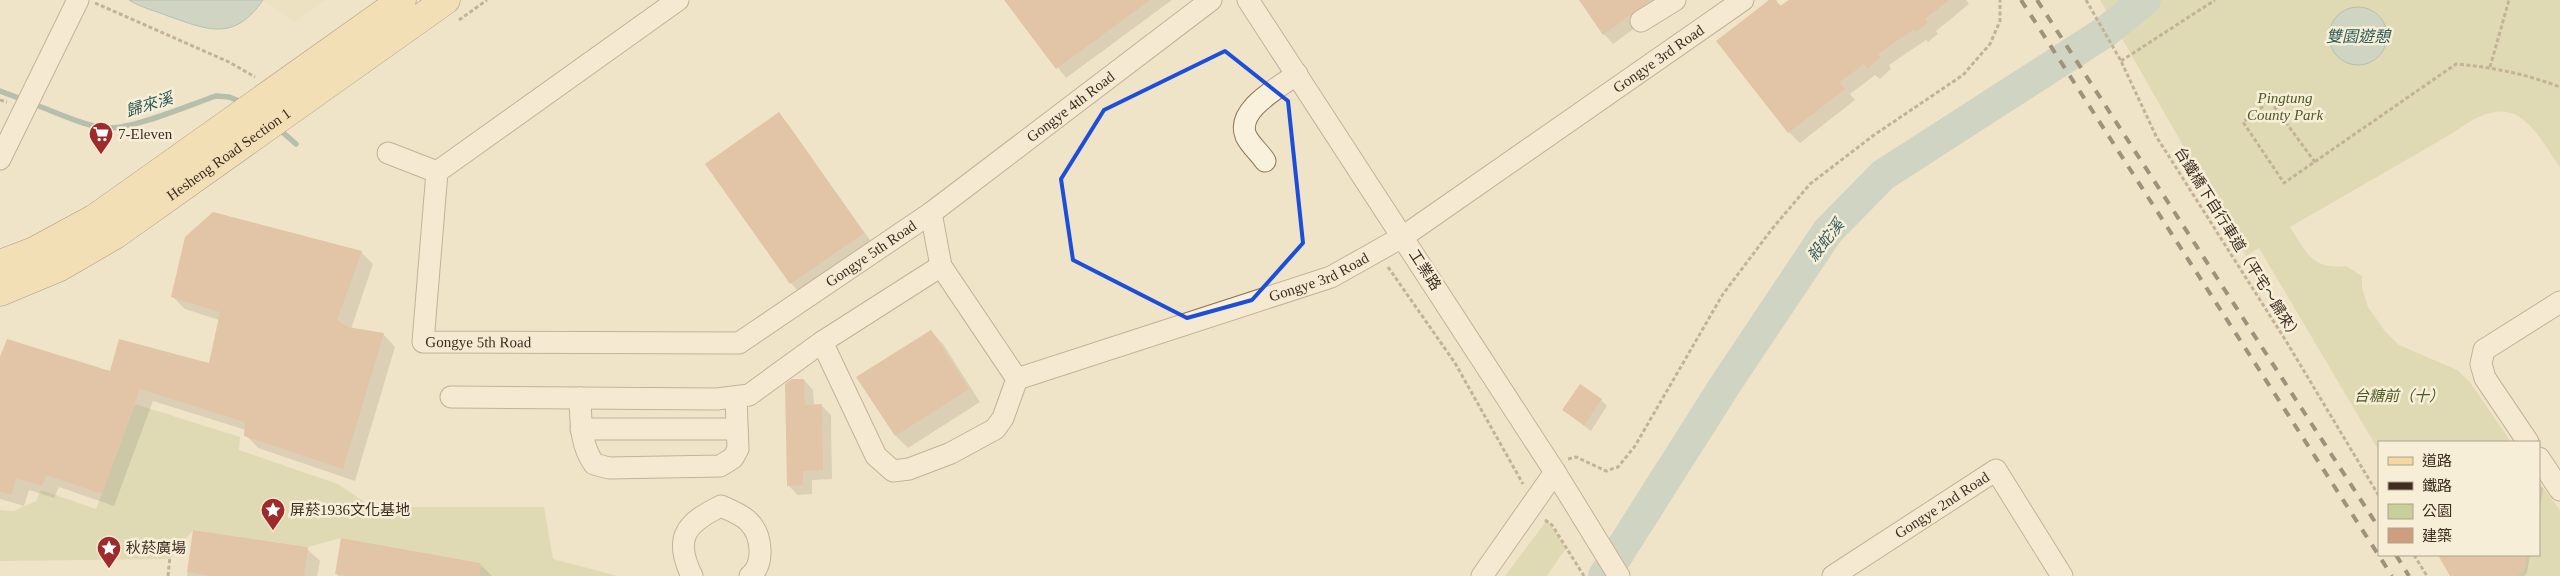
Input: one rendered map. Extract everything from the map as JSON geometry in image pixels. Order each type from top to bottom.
[{"type":"main road","name":"Hesheng Road Section 1","points":[[0,264],[34,251],[95,218],[254,98],[402,0]]},
{"type":"main road","name":"Hesheng Road Section 1","points":[[0,292],[60,267],[107,239],[275,123],[446,0]]},
{"type":"street","points":[[0,159],[78,0]]},
{"type":"street","points":[[388,153],[437,172],[678,0]]},
{"type":"street","name":"Gongye 4th Road","points":[[931,213],[1211,0]]},
{"type":"street","name":"工業路","points":[[1248,0],[1404,236],[1619,576]]},
{"type":"street","points":[[1642,21],[1675,0]]},
{"type":"street","name":"Gongye 3rd Road","points":[[1017,379],[1331,277],[1404,236],[1743,0]]},
{"type":"street","points":[[1266,161],[1246,136],[1244,126],[1247,115],[1256,104],[1297,74]]},
{"type":"street","name":"Gongye 5th Road","points":[[437,172],[422,342],[738,343],[931,213]]},
{"type":"street","points":[[822,342],[876,456],[893,471],[909,469],[951,454],[995,429],[1003,418],[1017,379],[941,266],[931,213]]},
{"type":"street","points":[[451,397],[736,398],[749,395],[822,342],[941,266]]},
{"type":"street","points":[[2527,441],[2485,378],[2481,364],[2484,350],[2560,302]]},
{"type":"street","points":[[580,398],[586,453],[594,464],[609,468],[720,466],[733,458],[738,449],[736,398]]},
{"type":"street","points":[[582,429],[737,429]]},
{"type":"street","points":[[2540,460],[2560,490]]},
{"type":"street","name":"Gongye 2nd Road","points":[[1833,576],[1996,470],[2062,576]]},
{"type":"street","points":[[1482,576],[1555,472]]},
{"type":"street","points":[[692,576],[684,560],[683,543],[686,531],[697,519],[721,506],[749,522],[758,539],[760,558],[757,570],[750,576]]},
{"type":"path","points":[[88,0],[229,62],[254,98]]},
{"type":"path","points":[[1555,472],[1567,459],[1576,457],[1606,471],[1618,467],[1634,446],[1723,294],[1772,230],[1810,184],[1874,135],[1963,75],[1990,44],[2000,21],[2000,0]]},
{"type":"path","name":"台鐵橋下自行車道（平宅～歸來）","points":[[2086,0],[2121,61],[2156,136],[2286,341],[2378,494]]},
{"type":"path","points":[[2121,61],[2215,0]]},
{"type":"path","points":[[2490,67],[2509,0]]},
{"type":"path","points":[[2315,162],[2270,101],[2243,122],[2284,183],[2315,162],[2456,64],[2490,67],[2538,79],[2560,87]]},
{"type":"path","points":[[1383,248],[1386,265],[1455,363],[1521,479],[1524,491],[1522,506],[1526,513],[1536,519],[1547,520],[1552,525],[1584,576]]},
{"type":"path","points":[[168,576],[171,546]]},
{"type":"path","points":[[2415,556],[2427,576]]},
{"type":"highlighted area","points":[[1225,51],[1288,101],[1303,243],[1252,300],[1187,318],[1073,260],[1061,179],[1104,110]]},
{"type":"shaded area","points":[[263,0],[326,0],[295,22]]},
{"type":"green space","name":"Pingtung County Park","points":[[2100,0],[2560,0],[2560,168],[2538,135],[2527,123],[2516,115],[2504,112],[2490,113],[2473,120],[2290,227],[2306,251],[2318,262],[2325,265],[2346,266],[2362,276],[2362,288],[2368,307],[2385,331],[2399,345],[2457,370],[2470,382],[2510,441],[2378,441],[2378,449],[2259,248],[2246,256]]},
{"type":"green space","name":"屏菸1936文化基地","points":[[135,404],[240,437],[239,450],[338,484],[372,507],[544,507],[553,559],[618,576],[479,576],[481,563],[341,538],[308,547],[193,530],[170,559],[0,561],[0,510],[14,511],[36,501],[41,490],[96,509]]},
{"type":"green space","points":[[2541,485],[2560,510],[2560,576],[2517,576],[2524,570],[2527,556],[2540,556]]},
{"type":"green space","points":[[1547,520],[1566,548],[1547,576],[1505,576]]},
{"type":"water","points":[[129,0],[263,0],[242,22],[220,29],[196,25],[143,7]]},
{"type":"water","name":"雙園遊憩","points":[[2358,7],[2374,12],[2382,20],[2387,36],[2382,52],[2374,60],[2358,65],[2342,60],[2334,52],[2329,36],[2334,20],[2342,12]]},
{"type":"building","points":[[1004,0],[1150,0],[1056,69]]},
{"type":"building","points":[[1579,0],[1651,0],[1603,35]]},
{"type":"building","points":[[1769,0],[1776,0],[1780,6],[1789,0],[1949,0],[1925,19],[1928,22],[1916,32],[1914,29],[1878,54],[1880,57],[1867,69],[1864,64],[1840,82],[1845,89],[1788,133],[1716,41]]},
{"type":"building","points":[[779,112],[864,233],[790,284],[705,164]]},
{"type":"building","points":[[213,212],[362,251],[337,320],[348,327],[384,333],[343,469],[244,436],[245,422],[140,389],[102,494],[46,475],[42,486],[16,478],[11,495],[0,491],[0,357],[7,339],[110,371],[119,339],[209,363],[220,312],[171,297],[185,237]]},
{"type":"building","points":[[931,330],[969,389],[895,436],[856,377]]},
{"type":"building","points":[[792,379],[804,379],[805,405],[822,404],[823,470],[803,471],[803,485],[787,486],[785,384]]},
{"type":"building","points":[[1580,384],[1602,399],[1584,425],[1562,410]]},
{"type":"building","points":[[193,530],[308,547],[304,576],[210,576],[187,572]]},
{"type":"building","points":[[341,538],[481,563],[479,576],[348,576],[335,574]]},
{"type":"building","points":[[2439,556],[2527,556],[2524,570],[2518,576],[2450,576]]},
{"type":"waterway","name":"殺蛇溪","points":[[1604,576],[1727,382],[1828,231],[1883,175],[2105,32],[2145,0]]},
{"type":"waterway","name":"歸來溪","points":[[0,91],[24,100]]},
{"type":"waterway","name":"歸來溪","points":[[33,104],[81,122],[109,128],[148,120],[216,96],[229,97],[244,103]]},
{"type":"waterway","name":"歸來溪","points":[[279,129],[296,144]]},
{"type":"railway","points":[[2021,0],[2378,554]]},
{"type":"railway","points":[[2037,0],[2378,526]]},
{"type":"railway","points":[[2379,556],[2392,576]]},
{"type":"railway","points":[[2397,556],[2409,576]]},
{"type":"place","name":"7-Eleven","points":[[101,155]]},
{"type":"place","name":"屏菸1936文化基地","points":[[273,531]]},
{"type":"place","name":"秋菸廣場","points":[[109,569]]},
{"type":"park label","name":"台糖前（十）","points":[[2399,396]]}]
